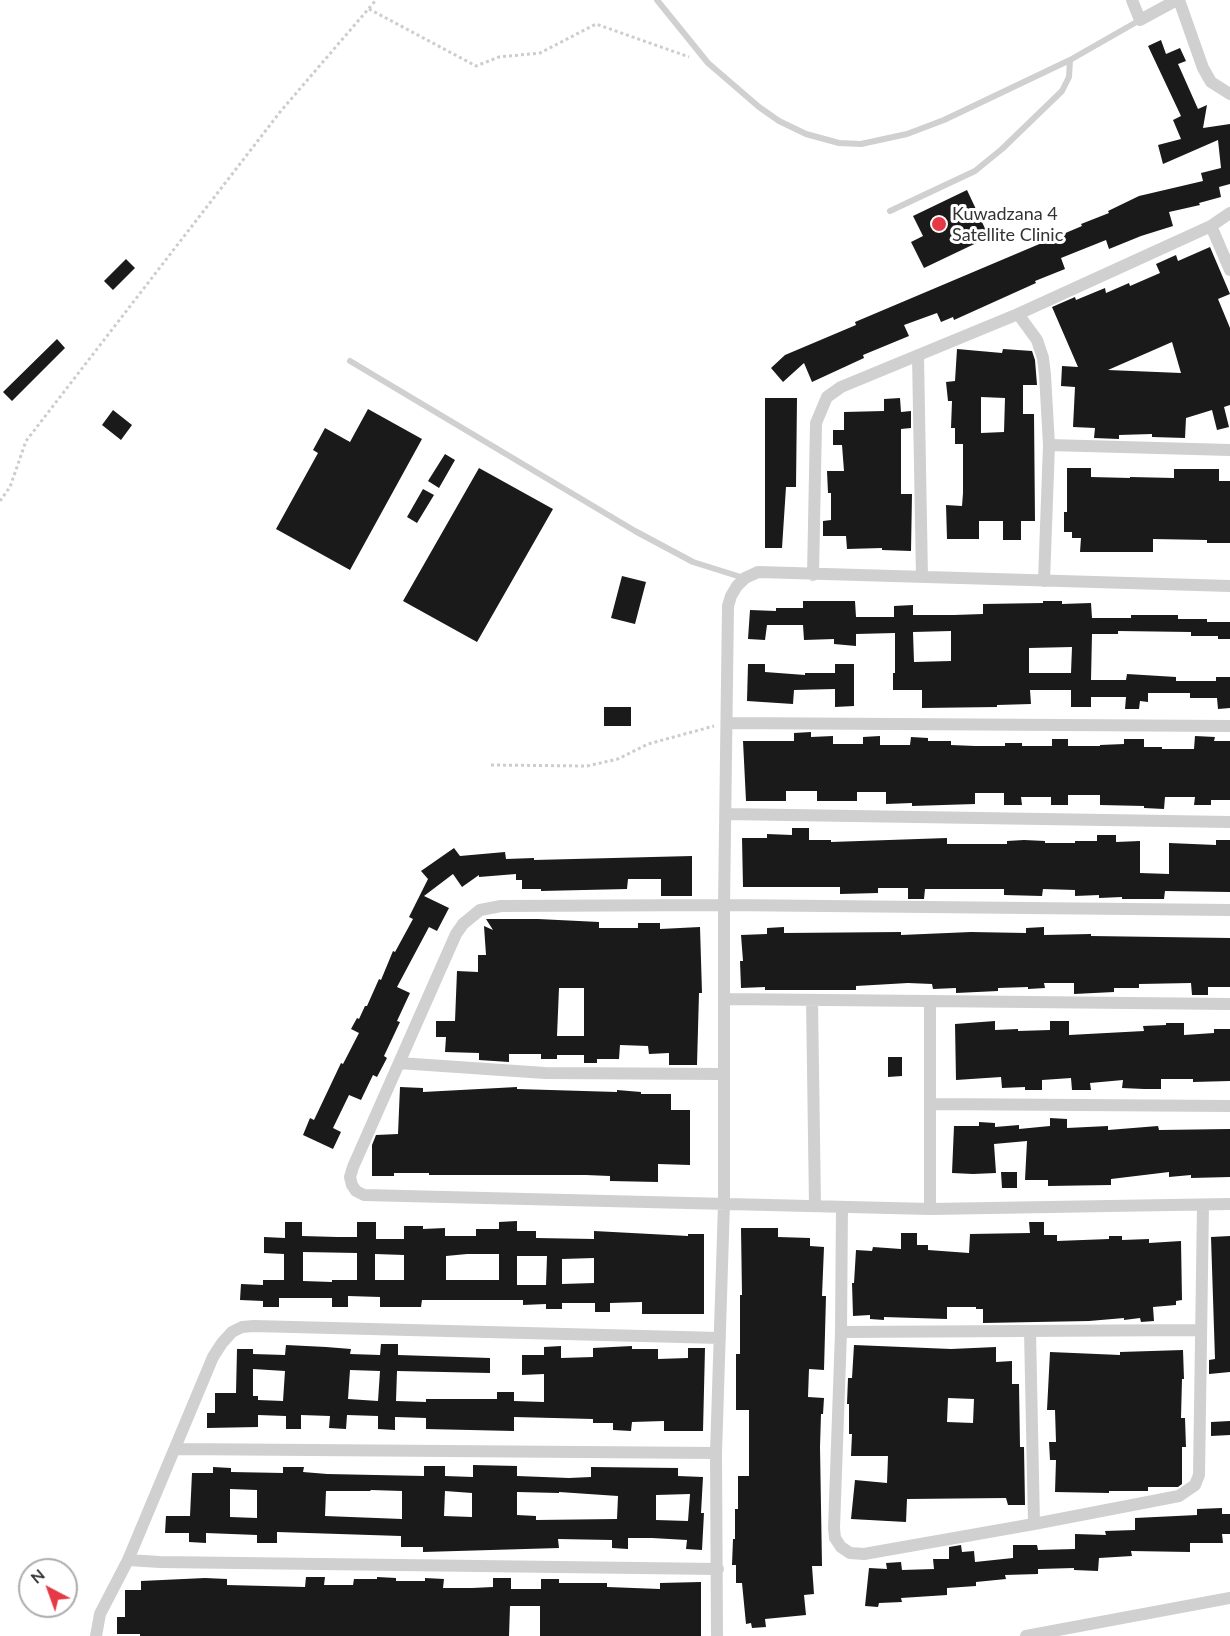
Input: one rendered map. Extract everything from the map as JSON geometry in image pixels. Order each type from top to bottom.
[{"type":"street","points":[[1131,0],[1140,20],[1178,0],[1203,68],[1211,82],[1230,94]]},
{"type":"street","points":[[813,575],[816,423],[827,397],[841,387],[1018,314],[1210,226],[1230,213]]},
{"type":"street","points":[[1210,226],[1230,270]]},
{"type":"street","points":[[1018,314],[1037,340],[1043,358],[1049,445],[1044,581]]},
{"type":"street","points":[[918,357],[922,577]]},
{"type":"street","points":[[1049,445],[1230,450]]},
{"type":"street","points":[[717,1636],[716,1453],[724,1204],[724,905],[729,606],[737,586],[745,578],[758,572],[1230,586]]},
{"type":"street","points":[[727,723],[1230,726]]},
{"type":"street","points":[[727,814],[1230,822]]},
{"type":"street","points":[[1230,910],[724,905],[501,906],[480,910],[463,924],[456,934],[350,1177],[356,1191],[364,1195],[930,1209],[1230,1204]]},
{"type":"street","points":[[725,999],[1230,1004]]},
{"type":"street","points":[[812,1000],[816,1206]]},
{"type":"street","points":[[930,1001],[930,1209]]},
{"type":"street","points":[[399,1063],[545,1073],[723,1074]]},
{"type":"street","points":[[930,1104],[1230,1106]]},
{"type":"street","points":[[842,1207],[841,1332],[834,1528],[835,1538],[841,1547],[850,1553],[864,1554],[1179,1496],[1195,1485],[1199,1475],[1203,1204]]},
{"type":"street","points":[[96,1636],[100,1614],[128,1560],[213,1357],[222,1342],[232,1332],[254,1326],[720,1338]]},
{"type":"street","points":[[841,1332],[1201,1330]]},
{"type":"street","points":[[1030,1331],[1034,1524]]},
{"type":"street","points":[[175,1449],[716,1453]]},
{"type":"street","points":[[128,1560],[718,1569]]},
{"type":"street","points":[[1026,1636],[1230,1598]]},
{"type":"lane","points":[[657,0],[708,63],[759,107],[779,121],[806,134],[839,143],[861,144],[907,135],[1070,60],[1140,20]]},
{"type":"lane","points":[[890,211],[975,171],[1002,149],[1062,91],[1069,77],[1070,60]]},
{"type":"lane","points":[[350,361],[635,531],[693,562],[745,578]]},
{"type":"path","points":[[0,501],[10,487],[26,441],[280,112],[376,0]]},
{"type":"path","points":[[369,9],[476,66],[499,57],[540,53],[596,24],[708,63]]},
{"type":"path","points":[[491,765],[587,766],[618,759],[648,744],[673,736],[727,723]]},
{"type":"building","points":[[1161,40],[1166,54],[1180,48],[1186,61],[1178,64],[1198,109],[1207,105],[1203,128],[1230,124],[1230,184],[1219,187],[1221,197],[1199,203],[1200,205],[1169,212],[1173,226],[1109,249],[1106,240],[1061,258],[1065,269],[954,320],[953,317],[941,322],[937,313],[904,325],[909,336],[863,355],[864,358],[812,382],[804,363],[783,382],[771,368],[785,355],[856,325],[855,322],[1082,226],[1081,224],[1109,213],[1108,211],[1139,196],[1203,181],[1201,173],[1221,168],[1218,140],[1163,164],[1158,145],[1181,139],[1173,120],[1181,116],[1148,46]]},
{"type":"building","points":[[967,190],[989,237],[924,268],[911,242],[923,236],[913,216]]},
{"type":"building","points":[[1210,247],[1230,294],[1218,299],[1230,328],[1230,405],[1224,407],[1229,427],[1217,430],[1212,410],[1186,418],[1185,438],[1152,437],[1152,434],[1119,435],[1119,439],[1094,438],[1095,428],[1073,427],[1075,387],[1061,386],[1062,366],[1078,367],[1052,307],[1105,288],[1106,293],[1129,283],[1130,286],[1160,273],[1156,264],[1176,255],[1178,261]],"holes":[[[1172,342],[1181,373],[1108,370]]]},
{"type":"building","points":[[126,259],[135,268],[113,290],[104,281]]},
{"type":"building","points":[[57,339],[65,348],[12,401],[3,392]]},
{"type":"building","points":[[957,349],[1002,353],[1003,349],[1032,351],[1037,385],[1023,385],[1023,414],[1034,414],[1035,521],[1021,521],[1021,540],[1003,540],[1003,521],[979,521],[979,539],[947,539],[946,505],[962,506],[963,493],[963,444],[955,444],[955,428],[951,428],[952,401],[948,401],[946,382],[955,381]],"holes":[[[981,397],[1005,398],[1004,432],[981,433]]]},
{"type":"building","points":[[765,398],[797,398],[796,487],[786,487],[782,548],[765,548]]},
{"type":"building","points":[[900,398],[901,412],[911,411],[911,428],[901,429],[901,494],[912,494],[911,551],[882,550],[882,548],[847,549],[846,536],[823,536],[823,521],[831,520],[831,493],[828,493],[827,471],[844,471],[842,445],[833,445],[833,430],[844,430],[844,412],[884,411],[884,399]]},
{"type":"building","points":[[368,409],[422,439],[350,570],[276,529],[318,453],[313,450],[325,428],[350,442]]},
{"type":"building","points":[[113,410],[132,425],[121,440],[102,425]]},
{"type":"building","points":[[445,454],[455,460],[439,488],[428,481]]},
{"type":"building","points":[[479,468],[553,509],[477,642],[403,601]]},
{"type":"building","points":[[1067,468],[1091,468],[1091,477],[1130,478],[1174,478],[1174,469],[1219,469],[1219,481],[1230,481],[1230,543],[1207,543],[1207,540],[1153,539],[1153,552],[1080,552],[1081,538],[1072,538],[1072,532],[1064,532],[1064,512],[1067,512]]},
{"type":"building","points":[[423,489],[434,495],[417,523],[407,517]]},
{"type":"building","points":[[622,576],[646,582],[635,624],[611,618]]},
{"type":"building","points":[[803,601],[855,601],[856,617],[894,617],[894,606],[913,605],[913,615],[954,615],[983,614],[983,604],[1062,601],[1062,604],[1091,603],[1092,618],[1178,615],[1178,619],[1230,622],[1230,639],[1218,639],[1218,636],[1191,636],[1191,632],[1118,631],[1118,634],[1092,634],[1091,680],[1126,680],[1127,674],[1176,677],[1176,681],[1216,681],[1216,677],[1230,677],[1230,708],[1218,709],[1217,698],[1190,698],[1190,693],[1148,693],[1148,702],[1140,701],[1139,709],[1125,709],[1126,697],[1091,697],[1091,707],[1071,707],[1071,690],[1030,690],[1031,704],[922,708],[922,690],[893,690],[895,633],[856,634],[856,646],[834,644],[834,639],[804,640],[803,625],[767,625],[765,640],[748,639],[750,610],[776,611],[776,608],[803,608]],"holes":[[[951,631],[951,661],[914,662],[913,632]],[[1072,647],[1071,673],[1029,673],[1029,648]]]},
{"type":"building","points":[[748,664],[765,664],[765,672],[805,675],[805,673],[835,673],[835,664],[854,664],[854,706],[835,707],[835,689],[794,690],[793,704],[747,701]]},
{"type":"building","points":[[604,707],[631,707],[631,726],[604,726]]},
{"type":"building","points":[[811,732],[811,737],[833,736],[833,744],[863,744],[863,737],[880,736],[880,745],[910,745],[911,737],[928,738],[928,741],[951,741],[951,745],[975,746],[1005,746],[1005,743],[1022,743],[1022,746],[1052,746],[1052,739],[1068,739],[1068,746],[1100,746],[1124,744],[1124,739],[1144,739],[1144,747],[1162,747],[1162,749],[1194,749],[1195,736],[1215,737],[1214,741],[1230,741],[1230,800],[1211,800],[1211,805],[1194,805],[1195,797],[1165,797],[1164,809],[1100,805],[1100,795],[1068,795],[1068,805],[1051,805],[1051,797],[1021,797],[1022,805],[1004,805],[1004,793],[975,793],[975,804],[912,806],[912,803],[886,804],[886,792],[857,792],[857,801],[817,801],[817,791],[786,791],[786,801],[746,801],[743,741],[794,741],[794,733]]},
{"type":"building","points":[[792,828],[809,828],[809,840],[831,840],[831,842],[947,838],[947,844],[1007,844],[1007,841],[1024,840],[1075,843],[1075,841],[1097,841],[1097,835],[1116,835],[1116,842],[1140,841],[1140,873],[1169,874],[1169,843],[1216,845],[1216,840],[1230,840],[1230,892],[1165,891],[1164,899],[1122,899],[1122,897],[1099,898],[1099,895],[1075,896],[1075,890],[1043,889],[1042,896],[1004,895],[1004,889],[925,889],[924,899],[908,899],[908,888],[878,888],[878,893],[840,894],[840,887],[743,887],[742,838],[767,838],[767,834],[792,835]]},
{"type":"building","points":[[454,848],[460,856],[505,852],[506,859],[534,858],[534,860],[692,856],[692,896],[661,896],[661,879],[628,879],[627,889],[541,891],[541,889],[522,889],[522,880],[516,880],[516,874],[479,877],[479,875],[462,887],[453,874],[424,896],[449,908],[437,931],[429,927],[397,987],[410,993],[397,1021],[400,1022],[384,1056],[387,1058],[377,1077],[373,1075],[361,1100],[349,1095],[333,1128],[341,1132],[333,1149],[303,1135],[310,1118],[314,1120],[341,1063],[343,1064],[359,1033],[351,1029],[367,1006],[393,951],[395,952],[413,919],[409,917],[428,879],[421,871]]},
{"type":"building","points":[[486,919],[599,922],[599,928],[638,928],[638,923],[660,923],[660,929],[700,927],[702,993],[699,993],[697,1065],[669,1065],[669,1053],[649,1054],[648,1046],[620,1045],[619,1059],[597,1059],[597,1063],[584,1063],[584,1055],[557,1055],[557,1059],[541,1059],[541,1054],[509,1054],[509,1062],[479,1060],[479,1053],[445,1052],[446,1037],[436,1037],[436,1021],[455,1021],[457,971],[478,972],[478,955],[486,955],[484,926],[493,930]],"holes":[[[559,988],[584,988],[584,1036],[557,1036]]]},
{"type":"building","points":[[784,927],[784,933],[901,932],[901,935],[971,932],[1026,933],[1026,928],[1044,927],[1044,935],[1230,938],[1230,987],[1208,987],[1208,995],[1192,995],[1191,983],[1139,984],[1139,988],[1114,988],[1114,992],[1074,994],[1074,983],[1044,983],[1045,988],[998,988],[998,991],[956,993],[956,988],[933,989],[932,984],[908,983],[856,986],[856,990],[741,988],[740,961],[743,961],[741,935],[767,934],[767,928]]},
{"type":"building","points":[[995,1021],[995,1030],[1018,1029],[1018,1031],[1050,1030],[1050,1021],[1069,1021],[1069,1035],[1144,1031],[1143,1026],[1166,1025],[1166,1023],[1184,1023],[1184,1035],[1214,1033],[1214,1029],[1230,1029],[1230,1081],[1193,1082],[1193,1079],[1161,1079],[1161,1089],[1144,1089],[1122,1088],[1123,1080],[1090,1083],[1091,1090],[1072,1090],[1071,1078],[1042,1080],[1042,1090],[1025,1090],[1025,1087],[1002,1088],[1001,1077],[956,1080],[955,1024]]},
{"type":"building","points":[[888,1057],[902,1057],[902,1076],[888,1077]]},
{"type":"building","points":[[400,1087],[423,1088],[423,1092],[517,1087],[517,1089],[617,1092],[617,1090],[641,1092],[641,1094],[671,1094],[671,1110],[690,1110],[690,1165],[658,1164],[658,1182],[610,1181],[610,1176],[586,1175],[394,1173],[394,1176],[372,1176],[372,1145],[376,1135],[398,1134]]},
{"type":"building","points":[[1050,1118],[1067,1119],[1067,1128],[1108,1126],[1108,1130],[1158,1126],[1159,1130],[1230,1129],[1230,1177],[1191,1178],[1191,1175],[1169,1177],[1169,1172],[1111,1179],[1111,1185],[1048,1186],[1048,1180],[1025,1180],[1027,1141],[994,1144],[996,1173],[952,1173],[954,1126],[979,1126],[979,1122],[995,1123],[995,1127],[1019,1125],[1019,1129],[1050,1126]]},
{"type":"building","points":[[1001,1172],[1017,1172],[1017,1188],[1002,1188]]},
{"type":"building","points":[[517,1221],[517,1231],[536,1231],[536,1238],[594,1239],[594,1231],[688,1236],[688,1234],[704,1234],[704,1314],[642,1314],[642,1302],[610,1303],[610,1312],[595,1312],[595,1303],[562,1303],[562,1309],[546,1309],[546,1304],[523,1305],[523,1300],[422,1300],[421,1307],[380,1307],[380,1297],[348,1296],[348,1307],[332,1307],[332,1298],[279,1298],[279,1307],[263,1307],[263,1301],[240,1300],[241,1284],[263,1285],[263,1280],[284,1280],[284,1254],[264,1253],[264,1237],[285,1238],[285,1222],[302,1222],[302,1236],[357,1237],[357,1222],[376,1222],[376,1239],[404,1239],[404,1226],[423,1226],[423,1229],[445,1228],[445,1236],[476,1236],[476,1229],[499,1229],[499,1222]],"holes":[[[303,1252],[357,1253],[357,1280],[303,1281]],[[375,1254],[404,1255],[404,1280],[375,1280]],[[499,1254],[499,1280],[446,1280],[446,1256]],[[517,1256],[547,1256],[546,1285],[517,1285]],[[594,1258],[594,1283],[562,1284],[562,1259]]]},
{"type":"building","points":[[1029,1222],[1044,1222],[1044,1235],[1057,1235],[1057,1241],[1109,1239],[1109,1236],[1122,1236],[1122,1240],[1149,1239],[1149,1243],[1181,1241],[1182,1300],[1176,1301],[1176,1305],[1153,1307],[1154,1321],[1141,1322],[1140,1318],[1124,1320],[1124,1318],[983,1323],[983,1309],[976,1309],[976,1307],[947,1307],[947,1319],[884,1317],[884,1320],[870,1319],[870,1315],[853,1316],[852,1283],[854,1283],[856,1250],[872,1251],[873,1247],[901,1249],[901,1233],[917,1233],[917,1245],[928,1245],[928,1250],[969,1253],[970,1234],[1030,1233]]},
{"type":"building","points":[[741,1228],[778,1228],[778,1237],[810,1238],[810,1246],[824,1247],[822,1296],[826,1296],[824,1370],[809,1369],[808,1397],[824,1398],[820,1447],[822,1566],[812,1566],[814,1594],[804,1595],[806,1615],[765,1619],[766,1627],[752,1628],[751,1623],[746,1624],[742,1583],[736,1583],[736,1565],[732,1565],[735,1509],[738,1509],[738,1476],[749,1476],[749,1410],[736,1410],[736,1354],[740,1354],[740,1295],[742,1295]]},
{"type":"building","points":[[1230,1236],[1230,1372],[1209,1374],[1209,1360],[1215,1359],[1211,1237]]},
{"type":"building","points":[[381,1344],[398,1344],[398,1355],[490,1358],[490,1373],[397,1371],[396,1401],[497,1399],[497,1392],[514,1392],[514,1401],[544,1402],[544,1374],[522,1375],[522,1355],[544,1355],[544,1347],[561,1346],[561,1358],[593,1357],[593,1348],[632,1346],[632,1349],[658,1349],[658,1359],[688,1358],[688,1348],[705,1348],[703,1431],[664,1431],[664,1421],[632,1422],[631,1431],[613,1430],[613,1423],[593,1423],[593,1419],[514,1417],[514,1431],[426,1429],[426,1418],[395,1417],[395,1430],[378,1429],[378,1416],[347,1415],[346,1429],[329,1428],[330,1416],[301,1415],[301,1429],[286,1429],[286,1416],[258,1415],[258,1427],[207,1428],[207,1413],[215,1413],[215,1393],[236,1393],[237,1349],[253,1349],[253,1354],[285,1355],[286,1345],[351,1349],[350,1354],[380,1355]],"holes":[[[253,1369],[285,1371],[283,1401],[258,1400],[258,1396],[253,1396]],[[350,1370],[380,1371],[378,1401],[348,1399]]]},
{"type":"building","points":[[854,1345],[951,1349],[996,1347],[996,1362],[1012,1361],[1012,1384],[1019,1384],[1020,1447],[1024,1447],[1025,1505],[1008,1505],[1006,1498],[907,1499],[906,1522],[851,1519],[855,1480],[887,1483],[888,1456],[851,1456],[852,1434],[849,1434],[849,1404],[847,1404],[848,1378],[852,1378]],"holes":[[[948,1398],[974,1399],[973,1423],[947,1422]]]},
{"type":"building","points":[[1183,1350],[1184,1379],[1182,1379],[1181,1418],[1185,1418],[1186,1447],[1182,1447],[1182,1484],[1178,1487],[1148,1487],[1148,1491],[1055,1492],[1056,1460],[1050,1460],[1049,1442],[1056,1442],[1055,1410],[1047,1410],[1050,1352],[1120,1355],[1120,1352]]},
{"type":"building","points":[[1230,1421],[1230,1435],[1211,1436],[1211,1422]]},
{"type":"building","points":[[473,1465],[517,1466],[517,1476],[569,1478],[591,1477],[591,1467],[678,1468],[678,1476],[703,1477],[702,1550],[686,1549],[687,1540],[628,1538],[628,1549],[612,1548],[612,1540],[558,1539],[559,1548],[423,1552],[423,1547],[401,1547],[401,1536],[277,1532],[277,1543],[257,1543],[257,1535],[206,1533],[206,1543],[189,1542],[189,1533],[165,1533],[166,1516],[190,1516],[192,1473],[213,1473],[213,1467],[231,1468],[231,1472],[283,1473],[283,1467],[304,1467],[303,1472],[327,1474],[424,1476],[424,1466],[445,1466],[445,1476],[473,1477]],"holes":[[[230,1489],[257,1490],[257,1518],[230,1517]],[[326,1491],[402,1491],[402,1519],[325,1516]],[[445,1491],[472,1493],[472,1517],[444,1516]],[[517,1492],[618,1496],[617,1519],[536,1520],[536,1516],[517,1515]],[[690,1494],[688,1521],[656,1520],[656,1495]]]},
{"type":"building","points":[[1222,1508],[1222,1514],[1230,1514],[1230,1534],[1222,1534],[1223,1543],[1190,1543],[1190,1552],[1131,1551],[1132,1556],[1099,1558],[1098,1571],[1074,1570],[1074,1568],[1038,1569],[1038,1574],[1005,1575],[1006,1579],[976,1582],[976,1586],[947,1588],[947,1595],[901,1598],[902,1602],[879,1603],[878,1607],[865,1606],[869,1568],[887,1569],[886,1563],[901,1562],[902,1570],[934,1569],[933,1559],[949,1559],[949,1547],[961,1545],[962,1552],[974,1551],[975,1562],[1013,1558],[1013,1545],[1037,1545],[1038,1550],[1075,1549],[1075,1534],[1106,1535],[1105,1531],[1135,1530],[1135,1518],[1197,1515],[1197,1509]]},
{"type":"building","points":[[306,1577],[325,1577],[324,1585],[353,1585],[354,1579],[377,1579],[377,1577],[396,1578],[396,1581],[444,1579],[443,1588],[493,1587],[493,1578],[511,1578],[511,1589],[541,1589],[541,1579],[559,1579],[559,1583],[607,1583],[607,1587],[660,1589],[660,1583],[701,1582],[701,1636],[540,1636],[540,1606],[510,1606],[509,1636],[140,1636],[140,1634],[117,1634],[117,1617],[125,1617],[125,1590],[141,1590],[141,1581],[205,1578],[227,1579],[227,1585],[305,1587]]},
{"type":"place","name":"Kuwadzana 4 Satellite Clinic","points":[[939,224]]}]
